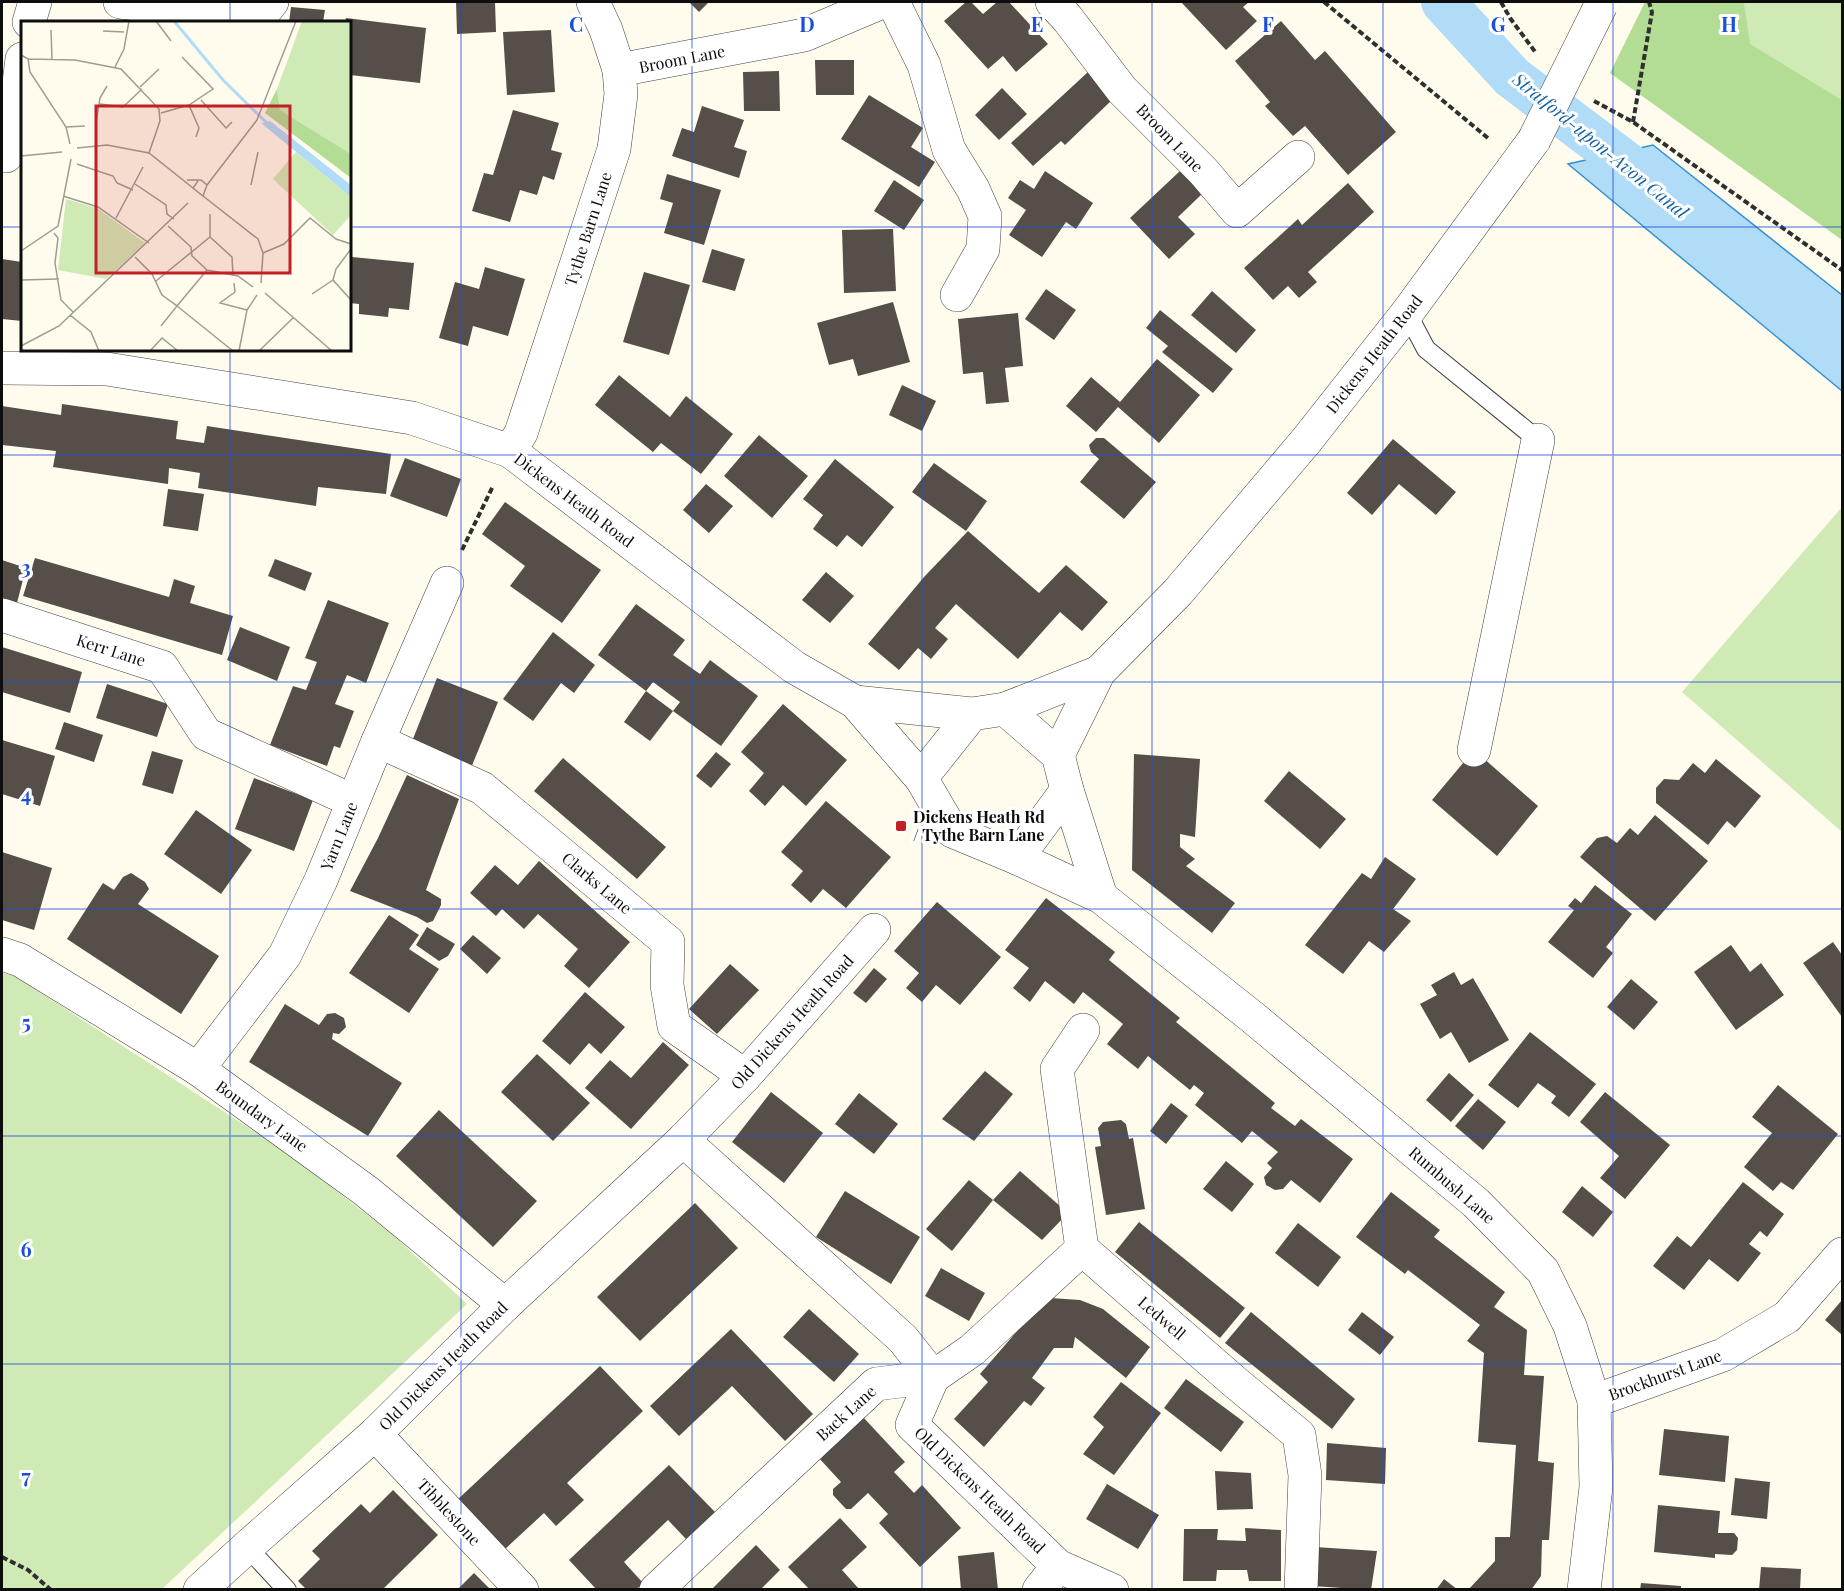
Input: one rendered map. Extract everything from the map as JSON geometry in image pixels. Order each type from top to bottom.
[{"type":"street","points":[[29,21],[35,2]]},
{"type":"street","points":[[120,2],[241,16],[264,12],[272,2]]},
{"type":"street","name":"Tythe Barn Lane","points":[[510,451],[521,433],[614,149],[621,94],[619,70],[606,30],[593,2]]},
{"type":"street","name":"Broom Lane","points":[[619,70],[804,35],[882,2]]},
{"type":"street","points":[[893,2],[924,64],[949,150],[973,189],[985,216],[983,249],[957,295]]},
{"type":"street","name":"Broom Lane","points":[[1052,2],[1122,90],[1203,171],[1237,211],[1298,157]]},
{"type":"street","name":"Dickens Heath Road","points":[[1058,755],[1099,672],[1178,592],[1306,441],[1407,313],[1525,151],[1602,3]]},
{"type":"street","points":[[6,156],[13,129],[21,67]]},
{"type":"street","name":"Dickens Heath Road","points":[[2,368],[107,369],[400,416],[510,451],[794,667],[855,702],[921,778]]},
{"type":"street","points":[[1474,750],[1538,440]]},
{"type":"street","name":"Yarn Lane","points":[[198,1069],[285,955],[321,880],[378,741],[447,583]]},
{"type":"street","name":"Kerr Lane","points":[[2,615],[162,667],[206,734],[353,801]]},
{"type":"street","name":"Dickens Heath Road","points":[[1005,709],[1099,672]]},
{"type":"street","name":"Dickens Heath Road","points":[[855,702],[972,714]]},
{"type":"street","points":[[1067,790],[1017,858],[952,831],[921,778],[972,714],[1005,709],[1058,755],[1101,897]]},
{"type":"street","name":"Clarks Lane","points":[[378,741],[482,788],[668,942],[667,985],[674,1026],[745,1076]]},
{"type":"street","name":"Rumbush Lane","points":[[1017,858],[1101,897],[1251,1016],[1476,1203],[1543,1271],[1570,1326],[1594,1401],[1596,1486],[1584,1590]]},
{"type":"street","name":"Old Dickens Heath Road","points":[[200,1590],[375,1434],[505,1305],[683,1140],[745,1076],[874,930]]},
{"type":"street","name":"Boundary Lane","points":[[2,954],[20,960],[198,1069],[366,1191],[505,1305]]},
{"type":"street","points":[[1082,1249],[1057,1069],[1083,1029]]},
{"type":"street","points":[[683,1140],[903,1339],[933,1377]]},
{"type":"street","name":"Back Lane","points":[[656,1590],[876,1384],[933,1377],[972,1350],[1082,1249]]},
{"type":"street","name":"Ledwell","points":[[1082,1249],[1299,1435],[1305,1475],[1301,1590]]},
{"type":"street","name":"Brockhurst Lane","points":[[1594,1401],[1723,1355],[1787,1317],[1842,1254]]},
{"type":"street","name":"Old Dickens Heath Road","points":[[933,1377],[912,1425],[1049,1578],[1112,1590]]},
{"type":"street","name":"Tibblestone","points":[[375,1434],[522,1590]]},
{"type":"lane","points":[[1407,313],[1426,348],[1538,440]]},
{"type":"lane","points":[[247,1546],[287,1590]]},
{"type":"path","points":[[1324,2],[1525,151]]},
{"type":"path","points":[[1649,2],[1652,12],[1633,122],[1842,270]]},
{"type":"path","points":[[447,583],[510,451]]},
{"type":"path","points":[[2,1557],[28,1570],[51,1590]]},
{"type":"green space","points":[[1645,2],[1744,2],[1750,44],[1842,100],[1842,240],[1610,73]]},
{"type":"green space","points":[[1744,2],[1842,2],[1842,100],[1749,44]]},
{"type":"green space","points":[[1842,507],[1842,832],[1682,692]]},
{"type":"green space","points":[[2,973],[15,976],[286,1152],[392,1234],[467,1304],[162,1589],[2,1589]]},
{"type":"water","points":[[1653,145],[1842,295],[1842,391],[1568,164]]},
{"type":"building","points":[[456,2],[495,2],[496,32],[457,34]]},
{"type":"building","points":[[689,2],[709,2],[699,12]]},
{"type":"building","points":[[966,2],[971,2],[983,14],[997,2],[1009,2],[1048,44],[1016,72],[1003,56],[988,69],[944,21]]},
{"type":"building","points":[[1181,2],[1249,2],[1243,7],[1257,21],[1226,50]]},
{"type":"building","points":[[291,7],[325,10],[323,21],[289,21]]},
{"type":"building","points":[[346,18],[426,28],[420,83],[351,75],[351,21],[345,21]]},
{"type":"building","points":[[1281,21],[1315,60],[1325,51],[1396,132],[1348,175],[1305,126],[1293,136],[1265,106],[1270,102],[1235,61]]},
{"type":"building","points":[[551,30],[555,92],[507,95],[503,32]]},
{"type":"building","points":[[815,60],[854,60],[854,95],[816,95]]},
{"type":"building","points":[[779,71],[780,111],[744,111],[743,72]]},
{"type":"building","points":[[1088,72],[1113,99],[1065,145],[1061,141],[1033,166],[1011,143]]},
{"type":"building","points":[[1002,88],[1027,114],[999,140],[975,115]]},
{"type":"building","points":[[869,95],[923,128],[911,147],[935,162],[919,187],[841,139]]},
{"type":"building","points":[[702,106],[744,120],[734,147],[747,151],[739,178],[672,156],[682,128],[694,132]]},
{"type":"building","points":[[513,110],[559,123],[551,150],[562,153],[554,180],[543,176],[537,195],[520,190],[510,222],[472,211],[484,173],[493,175]]},
{"type":"building","points":[[1045,171],[1093,203],[1076,229],[1066,222],[1042,257],[1009,235],[1026,210],[1008,198],[1020,180],[1034,189]]},
{"type":"building","points":[[1180,171],[1202,194],[1178,217],[1195,234],[1169,259],[1130,218]]},
{"type":"building","points":[[667,174],[721,190],[704,245],[664,233],[673,203],[660,199]]},
{"type":"building","points":[[894,180],[924,200],[904,230],[874,211]]},
{"type":"building","points":[[1348,183],[1374,212],[1308,272],[1317,282],[1299,298],[1288,286],[1273,300],[1244,268],[1298,219],[1302,225]]},
{"type":"building","points":[[893,229],[896,291],[844,293],[842,230]]},
{"type":"building","points":[[712,249],[745,259],[735,291],[702,282]]},
{"type":"building","points":[[352,257],[414,263],[409,310],[389,308],[388,317],[359,314],[359,304],[351,303]]},
{"type":"building","points":[[2,259],[21,262],[21,321],[2,319]]},
{"type":"building","points":[[485,267],[525,279],[508,336],[473,326],[468,346],[439,338],[455,282],[479,289]]},
{"type":"building","points":[[644,272],[690,285],[669,355],[623,342]]},
{"type":"building","points":[[1046,289],[1076,310],[1054,340],[1025,319]]},
{"type":"building","points":[[1212,291],[1256,330],[1236,353],[1191,315]]},
{"type":"building","points":[[893,302],[910,362],[858,376],[853,359],[829,365],[817,323]]},
{"type":"building","points":[[1160,310],[1233,369],[1213,393],[1162,352],[1168,346],[1146,328]]},
{"type":"building","points":[[1018,313],[1023,366],[1005,368],[1009,402],[986,404],[983,372],[963,374],[958,319]]},
{"type":"building","points":[[1157,359],[1200,395],[1159,443],[1118,407],[1096,432],[1066,406],[1091,377],[1120,402]]},
{"type":"building","points":[[619,375],[670,417],[686,396],[733,434],[701,474],[661,443],[653,452],[595,405]]},
{"type":"building","points":[[902,385],[936,401],[922,431],[889,415]]},
{"type":"building","points":[[62,404],[178,421],[176,439],[204,443],[207,426],[391,454],[386,494],[318,487],[316,506],[198,488],[200,473],[169,468],[168,484],[53,467],[56,451],[2,445],[2,406],[61,415]]},
{"type":"building","points":[[759,435],[808,476],[772,518],[724,476]]},
{"type":"building","points":[[1096,438],[1104,438],[1156,482],[1124,519],[1080,482],[1099,459],[1091,452],[1089,445]]},
{"type":"building","points":[[1393,439],[1456,492],[1436,515],[1399,484],[1372,515],[1347,493]]},
{"type":"building","points":[[405,458],[461,479],[447,517],[390,496]]},
{"type":"building","points":[[835,459],[894,507],[862,547],[847,535],[837,547],[813,529],[823,515],[803,499]]},
{"type":"building","points":[[934,463],[987,501],[966,531],[912,492]]},
{"type":"building","points":[[706,484],[733,506],[709,533],[683,510]]},
{"type":"building","points":[[168,489],[204,494],[198,531],[163,526]]},
{"type":"building","points":[[505,502],[601,570],[562,623],[510,586],[525,566],[482,534]]},
{"type":"building","points":[[968,531],[1039,593],[1066,565],[1108,602],[1082,631],[1060,612],[1018,659],[956,604],[935,628],[948,639],[931,659],[918,648],[899,670],[868,644],[924,577]]},
{"type":"building","points":[[35,558],[169,597],[174,579],[195,586],[190,603],[233,616],[222,655],[23,596]]},
{"type":"building","points":[[275,559],[312,573],[305,591],[268,576]]},
{"type":"building","points":[[2,560],[26,568],[17,603],[2,598]]},
{"type":"building","points":[[826,572],[854,596],[830,623],[802,600]]},
{"type":"building","points":[[328,600],[389,623],[366,683],[347,675],[335,704],[354,711],[340,748],[334,746],[327,766],[270,745],[293,686],[306,690],[317,662],[305,658]]},
{"type":"building","points":[[636,604],[685,640],[673,655],[700,674],[710,660],[758,696],[721,746],[673,711],[680,702],[653,682],[646,691],[598,655]]},
{"type":"building","points":[[240,627],[290,647],[277,681],[227,660]]},
{"type":"building","points":[[553,632],[595,665],[574,693],[561,683],[533,721],[503,699]]},
{"type":"building","points":[[2,647],[82,672],[70,713],[2,692]]},
{"type":"building","points":[[437,678],[498,702],[471,768],[411,744]]},
{"type":"building","points":[[107,684],[168,704],[157,737],[96,718]]},
{"type":"building","points":[[646,691],[673,711],[650,741],[624,722]]},
{"type":"building","points":[[783,704],[847,760],[806,806],[783,785],[765,806],[749,791],[764,773],[741,752]]},
{"type":"building","points":[[64,722],[103,735],[94,762],[55,749]]},
{"type":"building","points":[[2,740],[55,756],[40,806],[2,794]]},
{"type":"building","points":[[1474,750],[1538,806],[1497,856],[1432,800]]},
{"type":"building","points":[[152,751],[183,760],[173,794],[142,785]]},
{"type":"building","points":[[716,752],[731,764],[711,788],[696,776]]},
{"type":"building","points":[[1134,754],[1200,759],[1195,837],[1180,834],[1180,847],[1195,859],[1186,866],[1235,903],[1212,933],[1132,870]]},
{"type":"building","points":[[563,758],[666,847],[637,879],[534,791]]},
{"type":"building","points":[[1716,759],[1761,796],[1735,828],[1727,821],[1708,845],[1656,803],[1656,788],[1664,779],[1679,780],[1693,763],[1705,773]]},
{"type":"building","points":[[1289,771],[1346,819],[1320,849],[1264,801]]},
{"type":"building","points":[[407,775],[459,799],[426,890],[441,899],[441,905],[433,921],[427,923],[350,891]]},
{"type":"building","points":[[254,778],[313,800],[294,851],[235,829]]},
{"type":"building","points":[[826,801],[891,857],[846,908],[823,889],[811,903],[791,885],[803,871],[781,852]]},
{"type":"building","points":[[196,810],[252,850],[221,894],[164,854]]},
{"type":"building","points":[[1655,815],[1708,861],[1655,921],[1580,857],[1597,838],[1607,836],[1617,843],[1630,828],[1638,835]]},
{"type":"building","points":[[2,852],[52,868],[34,930],[2,920]]},
{"type":"building","points":[[1385,857],[1416,879],[1393,909],[1411,921],[1384,952],[1369,941],[1343,974],[1305,945],[1362,873],[1371,879]]},
{"type":"building","points":[[539,861],[630,942],[589,988],[564,966],[578,949],[538,914],[524,929],[502,909],[496,916],[470,893],[495,865],[518,885]]},
{"type":"building","points":[[131,873],[145,882],[149,889],[138,904],[219,956],[181,1014],[67,939],[103,883],[114,890],[123,877]]},
{"type":"building","points":[[1595,885],[1632,914],[1606,947],[1613,953],[1593,978],[1548,942],[1574,910],[1568,906],[1575,898],[1581,903]]},
{"type":"building","points":[[1046,898],[1115,952],[1109,960],[1180,1018],[1176,1022],[1275,1103],[1271,1108],[1295,1126],[1301,1119],[1353,1159],[1320,1203],[1291,1180],[1283,1189],[1275,1190],[1266,1185],[1264,1177],[1272,1168],[1267,1163],[1278,1152],[1252,1131],[1242,1143],[1195,1105],[1204,1093],[1194,1085],[1190,1090],[1148,1056],[1138,1069],[1107,1044],[1123,1024],[1083,992],[1074,1004],[1045,981],[1030,1002],[1013,988],[1029,968],[1005,950]]},
{"type":"building","points":[[937,902],[1001,957],[960,1005],[936,985],[922,1002],[906,988],[919,973],[894,951]]},
{"type":"building","points":[[389,915],[419,935],[409,949],[439,969],[409,1013],[349,973]]},
{"type":"building","points":[[427,927],[455,944],[448,956],[439,961],[416,945]]},
{"type":"building","points":[[473,935],[501,958],[487,974],[460,949]]},
{"type":"building","points":[[1833,942],[1842,955],[1842,1017],[1803,963]]},
{"type":"building","points":[[1731,945],[1750,972],[1761,963],[1784,995],[1736,1030],[1694,972]]},
{"type":"building","points":[[730,964],[759,990],[717,1034],[689,1009]]},
{"type":"building","points":[[874,968],[887,979],[866,1003],[853,993]]},
{"type":"building","points":[[1454,972],[1461,985],[1473,978],[1509,1040],[1469,1063],[1451,1032],[1440,1039],[1420,1004],[1437,995],[1431,985]]},
{"type":"building","points":[[1631,979],[1658,1002],[1634,1030],[1607,1007]]},
{"type":"building","points":[[585,992],[625,1027],[601,1054],[589,1043],[570,1065],[542,1041]]},
{"type":"building","points":[[285,1004],[319,1025],[327,1014],[335,1013],[344,1018],[346,1027],[339,1034],[333,1033],[332,1039],[402,1083],[368,1136],[249,1062]]},
{"type":"building","points":[[1530,1032],[1596,1084],[1569,1117],[1551,1103],[1556,1096],[1538,1083],[1518,1108],[1488,1085]]},
{"type":"building","points":[[663,1042],[689,1065],[631,1129],[585,1088],[610,1060],[631,1078]]},
{"type":"building","points":[[537,1054],[590,1103],[553,1141],[501,1092]]},
{"type":"building","points":[[985,1071],[1013,1094],[974,1141],[942,1119]]},
{"type":"building","points":[[1449,1073],[1474,1095],[1451,1122],[1426,1100]]},
{"type":"building","points":[[1778,1085],[1838,1134],[1793,1190],[1781,1182],[1773,1191],[1744,1167],[1772,1133],[1752,1117]]},
{"type":"building","points":[[771,1092],[823,1133],[784,1183],[732,1142]]},
{"type":"building","points":[[1605,1092],[1670,1145],[1625,1199],[1600,1178],[1619,1156],[1580,1122]]},
{"type":"building","points":[[859,1093],[898,1124],[874,1154],[835,1124]]},
{"type":"building","points":[[1478,1099],[1506,1122],[1483,1150],[1455,1126]]},
{"type":"building","points":[[1171,1103],[1188,1116],[1166,1144],[1150,1131]]},
{"type":"building","points":[[439,1110],[537,1201],[493,1247],[396,1156]]},
{"type":"building","points":[[1121,1120],[1126,1124],[1129,1139],[1133,1138],[1145,1209],[1106,1215],[1095,1147],[1101,1146],[1098,1128],[1103,1122]]},
{"type":"building","points":[[1226,1161],[1254,1184],[1232,1212],[1203,1189]]},
{"type":"building","points":[[1020,1171],[1068,1213],[1042,1240],[993,1200]]},
{"type":"building","points":[[969,1180],[993,1200],[952,1251],[926,1229]]},
{"type":"building","points":[[1743,1182],[1784,1214],[1767,1237],[1760,1231],[1749,1244],[1761,1253],[1738,1282],[1709,1259],[1684,1290],[1653,1266],[1677,1236],[1691,1247]]},
{"type":"building","points":[[1582,1186],[1613,1212],[1593,1237],[1562,1212]]},
{"type":"building","points":[[845,1191],[920,1237],[891,1284],[816,1237]]},
{"type":"building","points":[[1391,1192],[1440,1230],[1434,1237],[1505,1292],[1494,1307],[1527,1330],[1524,1375],[1544,1376],[1538,1461],[1554,1463],[1549,1540],[1542,1540],[1541,1576],[1531,1590],[1468,1590],[1495,1561],[1495,1537],[1510,1537],[1516,1445],[1478,1442],[1484,1353],[1467,1341],[1480,1325],[1408,1270],[1405,1274],[1356,1237]]},
{"type":"building","points":[[695,1203],[738,1248],[640,1341],[597,1297]]},
{"type":"building","points":[[1139,1222],[1245,1308],[1220,1338],[1115,1252]]},
{"type":"building","points":[[1298,1223],[1341,1257],[1318,1287],[1275,1253]]},
{"type":"building","points":[[941,1268],[985,1293],[969,1321],[925,1296]]},
{"type":"building","points":[[1036,1297],[1080,1300],[1103,1309],[1150,1347],[1126,1378],[1075,1337],[1073,1348],[1054,1348],[1032,1378],[1045,1388],[1031,1406],[1024,1401],[984,1447],[954,1419],[988,1382],[980,1374],[1018,1330]]},
{"type":"building","points":[[1842,1300],[1842,1335],[1825,1320]]},
{"type":"building","points":[[809,1309],[859,1354],[834,1382],[783,1337]]},
{"type":"building","points":[[1251,1312],[1355,1399],[1332,1429],[1225,1343]]},
{"type":"building","points":[[1362,1312],[1394,1337],[1380,1355],[1348,1330]]},
{"type":"building","points":[[731,1329],[813,1414],[785,1441],[732,1386],[679,1436],[650,1406]]},
{"type":"building","points":[[600,1366],[643,1411],[567,1483],[584,1500],[556,1526],[544,1513],[503,1551],[456,1501]]},
{"type":"building","points":[[1186,1379],[1244,1422],[1221,1452],[1164,1408]]},
{"type":"building","points":[[1121,1382],[1161,1413],[1114,1475],[1083,1454],[1104,1427],[1093,1417]]},
{"type":"building","points":[[862,1416],[905,1462],[894,1472],[914,1493],[922,1485],[961,1528],[920,1567],[879,1523],[888,1514],[868,1493],[851,1509],[846,1509],[833,1495],[833,1489],[841,1482],[818,1457]]},
{"type":"building","points":[[1664,1429],[1729,1436],[1725,1482],[1659,1475]]},
{"type":"building","points":[[1327,1443],[1386,1448],[1385,1484],[1326,1480]]},
{"type":"building","points":[[669,1465],[715,1512],[686,1539],[668,1520],[624,1562],[643,1583],[636,1590],[597,1590],[569,1560]]},
{"type":"building","points":[[1215,1471],[1251,1473],[1253,1509],[1217,1510]]},
{"type":"building","points":[[1735,1478],[1770,1482],[1767,1519],[1731,1515]]},
{"type":"building","points":[[1107,1484],[1159,1515],[1138,1549],[1086,1519]]},
{"type":"building","points":[[393,1490],[438,1535],[382,1590],[307,1590],[298,1581],[320,1559],[312,1551],[361,1504],[370,1513]]},
{"type":"building","points":[[1658,1505],[1720,1511],[1718,1533],[1734,1533],[1738,1538],[1737,1550],[1732,1555],[1715,1554],[1715,1558],[1654,1552]]},
{"type":"building","points":[[840,1518],[867,1547],[842,1570],[860,1590],[810,1590],[788,1567]]},
{"type":"building","points":[[1245,1528],[1281,1530],[1281,1581],[1249,1581],[1247,1570],[1217,1570],[1216,1581],[1183,1581],[1184,1529],[1218,1529],[1217,1540],[1246,1541]]},
{"type":"building","points":[[756,1545],[780,1570],[760,1590],[711,1590]]},
{"type":"building","points":[[1315,1547],[1377,1551],[1371,1590],[1312,1586]]},
{"type":"building","points":[[994,1552],[998,1590],[961,1590],[958,1556]]},
{"type":"building","points":[[1761,1567],[1801,1569],[1800,1590],[1759,1590]]},
{"type":"building","points":[[474,1573],[491,1590],[457,1590]]},
{"type":"building","points":[[1444,1579],[1458,1590],[1436,1590]]},
{"type":"building","points":[[1641,1583],[1681,1586],[1681,1590],[1640,1590]]},
{"type":"waterway","name":"Stratford-upon-Avon Canal","points":[[1443,2],[1512,77],[1660,191]]},
{"type":"place","name":"Dickens Heath Rd / Tythe Barn Lane","points":[[901,826]]}]
